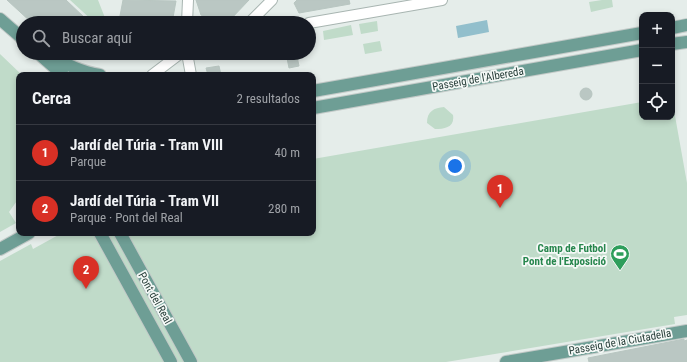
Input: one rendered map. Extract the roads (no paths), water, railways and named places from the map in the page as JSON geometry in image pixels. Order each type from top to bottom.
[{"type":"main road","points":[[0,19],[16,33]]},
{"type":"main road","points":[[675,27],[687,25]]},
{"type":"main road","name":"Passeig de l'Albereda","points":[[316,90],[639,34]]},
{"type":"main road","points":[[675,44],[687,42]]},
{"type":"main road","name":"Passeig de l'Albereda","points":[[316,107],[639,51]]},
{"type":"main road","points":[[37,60],[47,72]]},
{"type":"main road","points":[[46,60],[59,72]]},
{"type":"main road","points":[[58,60],[85,72]]},
{"type":"main road","points":[[0,249],[24,236]]},
{"type":"main road","name":"Pont del Real","points":[[102,236],[171,362]]},
{"type":"main road","name":"Pont del Real","points":[[122,236],[191,362]]},
{"type":"main road","name":"Passeig de la Ciutadella","points":[[506,362],[520,361],[687,331]]},
{"type":"street","points":[[187,16],[188,0]]},
{"type":"street","points":[[256,16],[272,0]]},
{"type":"street","points":[[316,22],[442,0]]},
{"type":"street","points":[[156,72],[172,60]]},
{"type":"street","points":[[188,60],[190,72]]},
{"type":"water","points":[[487,20],[489,32],[458,38],[456,26]]},
{"type":"place","name":"Jardí del Túria - Tram VIII","points":[[500,208]]},
{"type":"place","name":"Camp de Futbol Pont de l'Exposició","points":[[620,271]]},
{"type":"place","name":"Jardí del Túria - Tram VII","points":[[86,289]]}]
